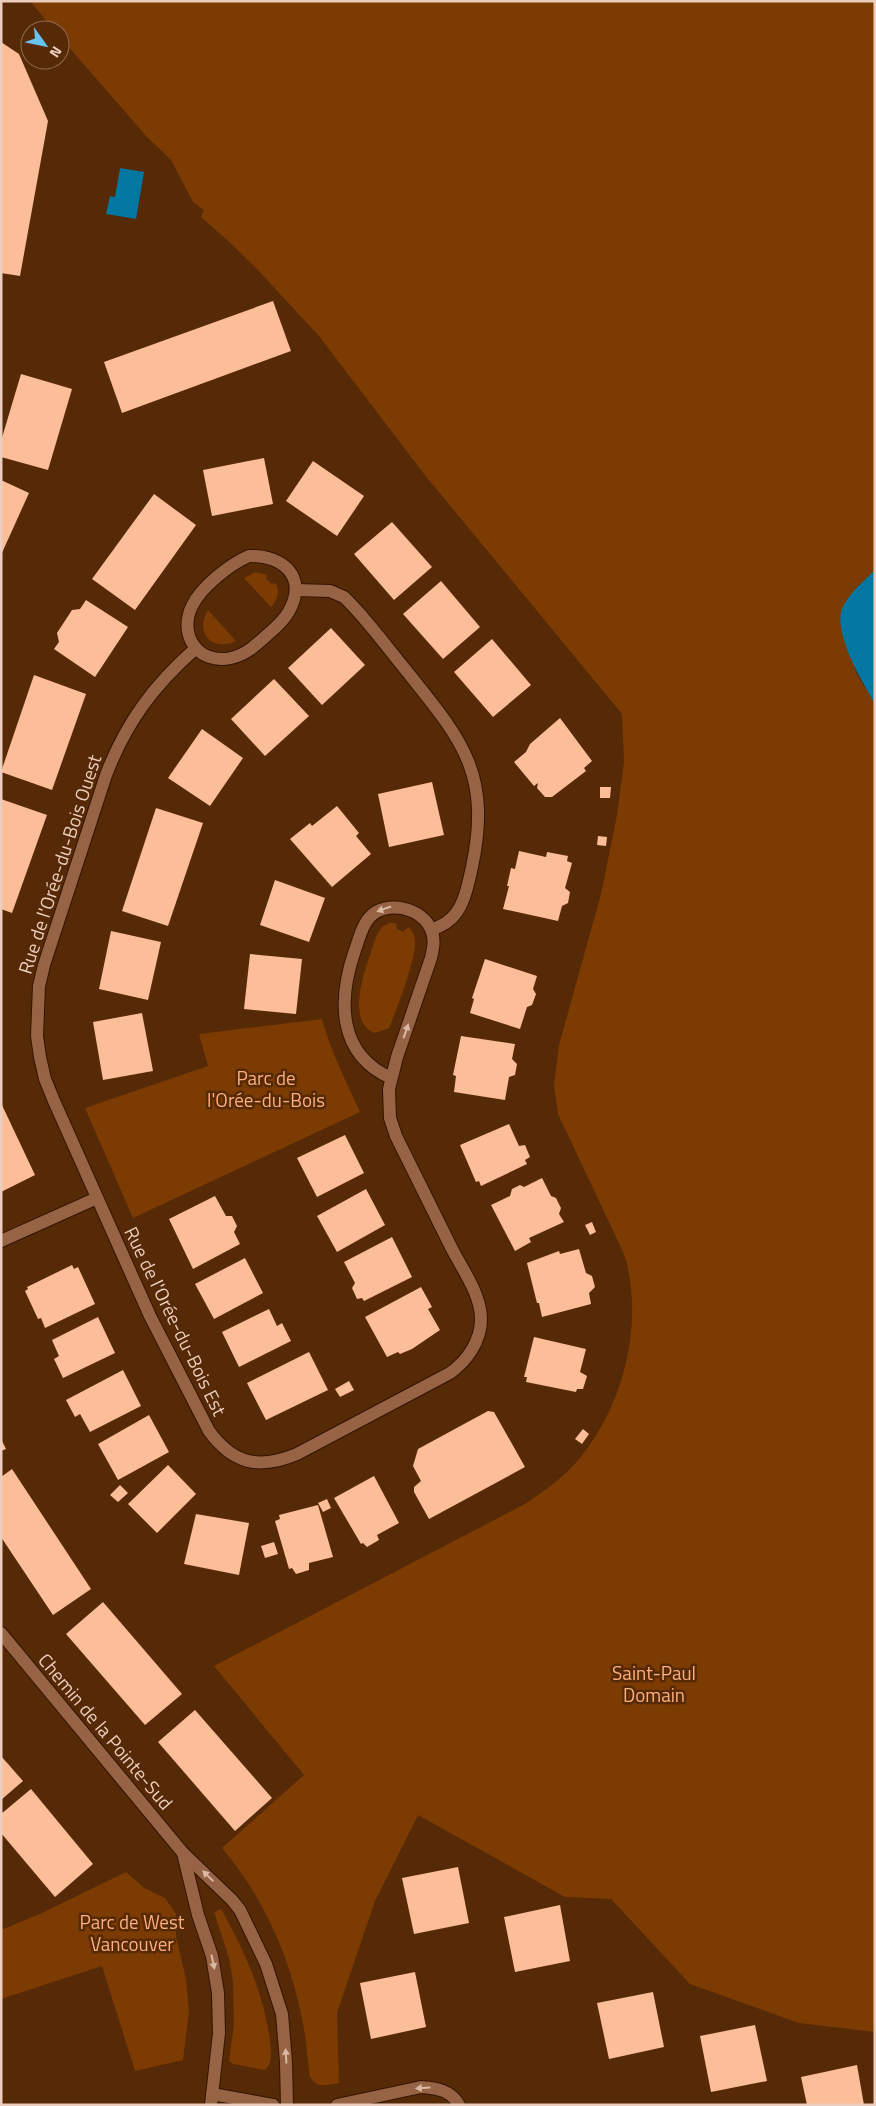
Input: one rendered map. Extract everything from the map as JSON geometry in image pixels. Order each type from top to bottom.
[{"type":"street","points":[[249,556],[258,556],[279,562],[288,569],[294,579],[296,590],[290,610],[286,617],[246,653],[235,658],[219,660],[203,655],[196,650],[188,637],[189,613],[201,593],[238,561],[249,556]]},
{"type":"street","points":[[296,590],[330,591],[344,597],[443,717],[465,751],[472,770],[479,803],[479,820],[469,881],[459,908],[448,922],[432,930],[425,921],[402,907],[390,906],[378,910],[368,919],[350,966],[344,999],[344,1015],[348,1032],[366,1064],[391,1078]]},
{"type":"street","name":"Rue de l'Orée-du-Bois Ouest","points":[[98,1198],[45,1079],[37,1036],[39,986],[81,849],[117,747],[144,703],[178,665],[196,650]]},
{"type":"street","name":"Rue de l'Orée-du-Bois Est","points":[[98,1198],[150,1316],[208,1431],[218,1443],[239,1459],[254,1463],[281,1461],[450,1373],[468,1356],[480,1330],[480,1312],[473,1290],[396,1136],[390,1118],[389,1100],[391,1078],[431,958],[434,944],[432,930]]},
{"type":"street","points":[[1,1241],[98,1198]]},
{"type":"street","name":"Chemin de la Pointe-Sud","points":[[1,1633],[183,1853],[232,1900],[248,1925],[266,1964],[282,2014],[287,2105]]},
{"type":"street","points":[[183,1853],[198,1915],[212,1956],[218,1993],[219,2033],[212,2099],[273,2105]]},
{"type":"street","points":[[337,2105],[383,2101],[421,2087],[447,2092],[459,2105]]},
{"type":"green space","name":"Saint-Paul Domain","points":[[30,1],[875,1],[875,570],[853,592],[852,656],[857,675],[875,703],[875,2032],[799,2023],[690,1984],[611,1899],[565,1897],[418,1815],[375,1901],[337,2013],[339,2083],[319,2085],[310,2077],[298,2000],[283,1953],[274,1931],[251,1888],[222,1848],[304,1775],[214,1666],[525,1504],[570,1469],[588,1447],[603,1423],[616,1396],[625,1368],[630,1339],[632,1310],[630,1281],[624,1254],[558,1114],[554,1085],[559,1045],[601,894],[617,815],[624,762],[622,714],[424,474],[319,336],[256,268],[201,217],[204,210],[193,202],[171,160],[147,137],[70,48],[70,20],[46,20]]},
{"type":"green space","points":[[255,572],[267,575],[266,579],[277,586],[278,595],[271,607],[244,578]]},
{"type":"green space","points":[[208,610],[236,641],[220,644],[208,638],[204,633],[203,626]]},
{"type":"green space","points":[[389,923],[396,923],[397,929],[403,932],[408,927],[411,930],[415,939],[414,952],[405,986],[389,1028],[375,1033],[366,1027],[361,1019],[359,1008],[360,996],[365,972],[378,932]]},
{"type":"green space","name":"Parc de l'Orée-du-Bois","points":[[322,1019],[334,1055],[360,1112],[133,1218],[85,1108],[208,1066],[199,1034]]},
{"type":"green space","name":"Parc de West Vancouver","points":[[126,1872],[144,1888],[165,1898],[176,1914],[176,1937],[186,1979],[189,2011],[183,2060],[135,2071],[102,1966],[1,1999],[1,1930],[42,1913]]},
{"type":"green space","points":[[221,1909],[238,1940],[252,1972],[263,2006],[271,2053],[268,2067],[265,2070],[233,2064],[229,2061],[234,2024],[233,1982],[229,1958],[214,1912]]},
{"type":"water","points":[[120,168],[144,172],[136,219],[106,214],[110,196],[115,197]]},
{"type":"water","points":[[875,570],[875,703],[850,657],[845,644],[840,619],[842,609],[848,598]]},
{"type":"building","points":[[1,42],[19,54],[20,70],[26,70],[48,121],[20,276],[1,273]]},
{"type":"building","points":[[273,301],[291,351],[122,413],[104,362]]},
{"type":"building","points":[[21,374],[72,389],[48,470],[1,457],[1,441]]},
{"type":"building","points":[[264,458],[273,504],[212,516],[203,470]]},
{"type":"building","points":[[313,461],[364,496],[337,536],[286,501]]},
{"type":"building","points":[[1,480],[29,493],[1,555]]},
{"type":"building","points":[[154,494],[196,525],[135,610],[92,579]]},
{"type":"building","points":[[392,522],[432,567],[394,600],[354,554]]},
{"type":"building","points":[[441,581],[480,627],[443,659],[403,614]]},
{"type":"building","points":[[86,600],[128,627],[95,677],[54,649],[59,642],[57,633],[72,610],[80,609]]},
{"type":"building","points":[[331,628],[365,665],[322,705],[288,668]]},
{"type":"building","points":[[492,639],[531,685],[493,717],[454,672]]},
{"type":"building","points":[[34,675],[86,694],[52,790],[1,772]]},
{"type":"building","points":[[274,679],[309,716],[265,756],[231,719]]},
{"type":"building","points":[[560,718],[592,761],[584,768],[586,771],[552,797],[545,797],[537,788],[538,783],[534,786],[514,762],[526,752],[530,744]]},
{"type":"building","points":[[202,729],[243,758],[210,806],[168,778]]},
{"type":"building","points":[[432,782],[444,835],[389,847],[378,794]]},
{"type":"building","points":[[600,787],[611,787],[610,798],[600,798]]},
{"type":"building","points":[[1,799],[47,815],[12,913],[1,909]]},
{"type":"building","points":[[337,806],[359,833],[356,836],[371,854],[332,887],[290,839],[310,823],[312,826]]},
{"type":"building","points":[[156,808],[203,823],[168,926],[122,911]]},
{"type":"building","points":[[598,836],[607,837],[606,846],[597,845]]},
{"type":"building","points":[[519,851],[546,857],[547,852],[568,856],[567,861],[572,863],[565,888],[570,892],[568,903],[562,906],[558,921],[503,909],[511,868],[515,869]]},
{"type":"building","points":[[275,880],[325,898],[309,942],[260,925]]},
{"type":"building","points":[[111,931],[161,942],[148,1000],[99,989]]},
{"type":"building","points":[[250,954],[302,959],[296,1014],[244,1009]]},
{"type":"building","points":[[485,959],[537,976],[533,989],[536,994],[532,1005],[527,1007],[520,1029],[470,1013],[474,999],[472,998]]},
{"type":"building","points":[[142,1013],[153,1071],[103,1080],[93,1022]]},
{"type":"building","points":[[461,1036],[515,1044],[512,1059],[517,1064],[515,1075],[509,1077],[505,1100],[454,1092],[456,1076],[453,1075]]},
{"type":"building","points":[[1,1103],[35,1175],[1,1192]]},
{"type":"building","points":[[509,1124],[519,1146],[525,1145],[530,1157],[525,1160],[527,1164],[481,1186],[479,1181],[476,1182],[460,1145]]},
{"type":"building","points":[[345,1135],[364,1173],[317,1197],[297,1158]]},
{"type":"building","points":[[542,1178],[551,1196],[556,1198],[561,1208],[559,1214],[564,1222],[529,1238],[531,1242],[515,1251],[491,1205],[510,1196],[512,1189],[520,1185],[524,1187]]},
{"type":"building","points":[[366,1189],[385,1225],[337,1252],[317,1216]]},
{"type":"building","points":[[215,1196],[226,1216],[232,1216],[237,1226],[234,1232],[240,1244],[193,1269],[169,1219]]},
{"type":"building","points":[[592,1222],[596,1232],[590,1235],[585,1225]]},
{"type":"building","points":[[392,1237],[412,1277],[364,1301],[362,1298],[357,1299],[352,1288],[355,1283],[344,1262]]},
{"type":"building","points":[[579,1249],[586,1273],[592,1276],[595,1287],[589,1293],[591,1304],[542,1317],[527,1263],[559,1251],[560,1254]]},
{"type":"building","points":[[245,1258],[263,1293],[214,1319],[195,1284]]},
{"type":"building","points":[[72,1265],[74,1269],[78,1267],[95,1304],[45,1328],[41,1318],[38,1319],[25,1291],[28,1289],[27,1287]]},
{"type":"building","points":[[421,1287],[432,1307],[428,1309],[440,1330],[412,1349],[387,1357],[365,1317]]},
{"type":"building","points":[[269,1309],[277,1326],[282,1323],[291,1341],[239,1367],[222,1332]]},
{"type":"building","points":[[98,1317],[115,1353],[63,1378],[54,1359],[59,1356],[52,1340]]},
{"type":"building","points":[[534,1337],[586,1349],[580,1372],[587,1376],[583,1389],[577,1389],[576,1392],[526,1382],[527,1377],[524,1377]]},
{"type":"building","points":[[309,1352],[328,1390],[266,1420],[247,1383]]},
{"type":"building","points":[[123,1370],[141,1406],[90,1432],[80,1414],[75,1417],[66,1400]]},
{"type":"building","points":[[349,1381],[354,1390],[340,1397],[335,1389]]},
{"type":"building","points":[[488,1411],[494,1412],[525,1467],[429,1519],[414,1492],[414,1487],[421,1481],[413,1466],[418,1449]]},
{"type":"building","points":[[149,1415],[169,1452],[118,1480],[98,1444]]},
{"type":"building","points":[[583,1429],[589,1434],[582,1444],[575,1439]]},
{"type":"building","points":[[1,1439],[6,1449],[1,1451]]},
{"type":"building","points":[[168,1465],[196,1494],[157,1533],[128,1504]]},
{"type":"building","points":[[12,1469],[91,1589],[53,1615],[1,1537],[1,1477]]},
{"type":"building","points":[[374,1476],[399,1523],[377,1535],[379,1540],[367,1547],[363,1543],[361,1544],[334,1498]]},
{"type":"building","points":[[120,1485],[128,1493],[118,1502],[110,1495]]},
{"type":"building","points":[[327,1499],[331,1508],[323,1512],[318,1503]]},
{"type":"building","points":[[318,1505],[333,1557],[309,1563],[309,1570],[296,1574],[292,1568],[289,1569],[275,1521],[280,1519],[279,1515]]},
{"type":"building","points":[[196,1514],[249,1523],[239,1575],[184,1564]]},
{"type":"building","points":[[274,1542],[278,1554],[265,1558],[261,1546]]},
{"type":"building","points":[[103,1602],[182,1694],[145,1725],[66,1634]]},
{"type":"building","points":[[195,1710],[272,1798],[235,1831],[158,1742]]},
{"type":"building","points":[[1,1756],[23,1781],[1,1800]]},
{"type":"building","points":[[31,1789],[93,1864],[55,1897],[1,1833],[1,1814]]},
{"type":"building","points":[[458,1867],[469,1923],[414,1934],[402,1878]]},
{"type":"building","points":[[560,1905],[570,1961],[515,1972],[504,1917]]},
{"type":"building","points":[[415,1972],[426,2027],[371,2039],[360,1983]]},
{"type":"building","points":[[653,1992],[664,2047],[609,2059],[597,2003]]},
{"type":"building","points":[[755,2025],[767,2081],[711,2092],[700,2036]]},
{"type":"building","points":[[857,2065],[864,2105],[807,2105],[801,2077]]}]
